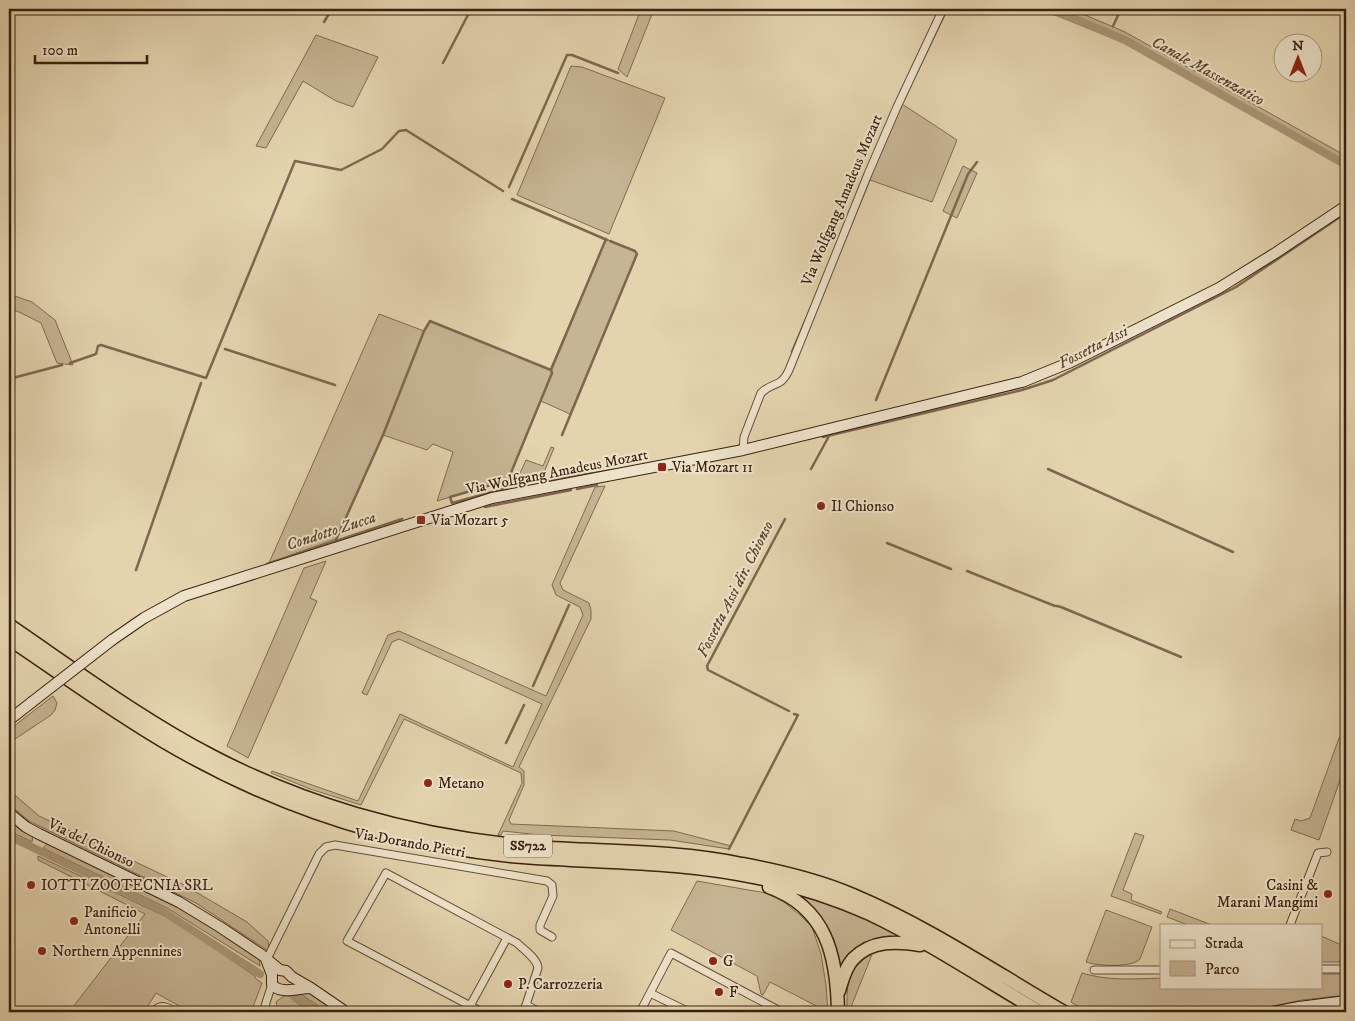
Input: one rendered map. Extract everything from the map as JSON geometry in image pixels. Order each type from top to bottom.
[{"type":"highway","name":"SS722","points":[[9,625],[184,741],[238,769],[313,800],[396,824],[466,839],[536,847],[692,856],[741,863],[797,876],[851,894],[880,908],[1064,1012]]},
{"type":"highway","name":"SS722","points":[[9,639],[135,724],[195,759],[274,797],[339,820],[406,838],[478,852],[523,857],[706,869],[759,878],[820,894],[870,914],[1040,1012]]},
{"type":"highway","name":"SS722","points":[[706,869],[782,892],[811,913],[824,932],[832,956],[838,1012]]},
{"type":"highway","name":"SS722","points":[[837,996],[844,973],[853,959],[869,949],[885,942],[902,942],[929,947]]},
{"type":"street","name":"Via Wolfgang Amadeus Mozart","points":[[743,450],[744,437],[761,393],[765,389],[782,382],[789,370],[897,106],[943,9]]},
{"type":"street","name":"Via Wolfgang Amadeus Mozart","points":[[9,720],[112,640],[144,618],[184,596],[472,504],[531,490],[743,450],[1004,387],[1047,373],[1219,288],[1346,206]]},
{"type":"street","name":"Via del Chionso","points":[[9,814],[39,834],[179,902],[266,958]]},
{"type":"street","name":"Via Dorando Pietri","points":[[266,958],[317,857],[326,847],[335,845],[547,881],[554,890],[540,925],[540,930],[552,937]]},
{"type":"street","points":[[1290,924],[1318,853],[1327,852]]},
{"type":"street","points":[[482,1012],[347,941],[386,873],[517,943],[538,964],[526,1005],[522,1012]]},
{"type":"street","points":[[470,1006],[506,938]]},
{"type":"street","points":[[640,1012],[671,953],[782,1012]]},
{"type":"street","points":[[266,958],[278,982]]},
{"type":"street","points":[[1322,969],[1346,969]]},
{"type":"street","points":[[262,1012],[286,970],[292,977],[346,1012]]},
{"type":"street","points":[[1094,970],[1160,970]]},
{"type":"street","points":[[278,982],[310,988]]},
{"type":"street","points":[[650,993],[689,1012]]},
{"type":"street","points":[[1273,1012],[1299,1006],[1345,1002]]},
{"type":"street","points":[[526,1005],[540,1012]]},
{"type":"street","points":[[154,1012],[158,1007],[163,1006],[177,1012]]},
{"type":"green space","points":[[641,9],[654,9],[627,77],[618,69]]},
{"type":"green space","points":[[939,9],[948,9],[902,104],[957,140],[932,202],[870,180],[798,355],[791,352]]},
{"type":"green space","points":[[1040,9],[1071,9],[1125,32],[1346,156],[1346,168],[1122,42]]},
{"type":"green space","points":[[316,35],[378,57],[353,107],[336,101],[303,81],[266,148],[256,146]]},
{"type":"green space","points":[[571,66],[582,67],[665,98],[609,234],[517,195]]},
{"type":"green space","points":[[963,166],[977,173],[957,218],[943,211]]},
{"type":"green space","points":[[606,239],[635,251],[637,254],[570,414],[541,401],[508,480],[437,501],[453,452],[433,444],[427,450],[383,435],[336,539],[269,563],[379,314],[424,331],[430,321],[550,370]]},
{"type":"green space","points":[[9,294],[32,302],[55,320],[73,365],[57,363],[41,323],[9,308]]},
{"type":"green space","points":[[551,447],[554,448],[542,477],[516,482],[526,460],[543,466]]},
{"type":"green space","points":[[605,486],[560,583],[563,590],[589,603],[591,619],[519,767],[524,771],[524,785],[509,820],[511,824],[674,831],[731,846],[729,849],[670,840],[540,835],[503,831],[501,835],[498,835],[522,783],[521,773],[404,719],[361,805],[310,789],[271,773],[272,771],[358,801],[400,714],[513,767],[542,704],[399,639],[392,642],[367,695],[362,693],[388,635],[399,631],[546,696],[583,615],[580,607],[556,595],[552,585],[595,487]]},
{"type":"green space","points":[[326,561],[310,598],[317,601],[248,758],[227,746],[304,568]]},
{"type":"green space","points":[[53,696],[57,703],[51,715],[9,743],[9,730]]},
{"type":"green space","points":[[1339,738],[1346,741],[1344,750],[1346,751],[1346,763],[1319,840],[1291,830],[1295,819],[1301,821],[1310,818]]},
{"type":"green space","points":[[9,790],[39,816],[184,885],[247,922],[268,941],[268,950],[196,903],[29,821],[9,804]]},
{"type":"green space","points":[[9,817],[33,835],[32,842],[9,831]]},
{"type":"green space","points":[[1135,833],[1144,836],[1123,890],[1132,894],[1131,900],[1162,912],[1161,914],[1111,896]]},
{"type":"green space","points":[[49,842],[191,912],[259,957],[260,966],[167,908],[43,848]]},
{"type":"green space","points":[[38,856],[171,919],[255,976],[262,983],[251,1012],[190,1012],[156,993],[144,1012],[69,1012],[145,914],[38,860]]},
{"type":"green space","points":[[697,881],[766,893],[784,902],[812,927],[821,954],[828,1012],[770,982],[763,995],[761,994],[757,976],[671,930]]},
{"type":"green space","points":[[799,896],[840,909],[905,939],[886,938],[839,976],[832,941],[824,923],[818,914]]},
{"type":"green space","points":[[1170,909],[1209,924],[1185,924],[1167,917]]},
{"type":"green space","points":[[1106,910],[1152,927],[1140,959],[1136,962],[1114,965],[1086,962]]},
{"type":"green space","points":[[1322,936],[1346,947],[1346,962],[1322,962]]},
{"type":"green space","points":[[873,952],[849,1012],[847,1012],[848,984],[853,971]]},
{"type":"green space","points":[[1082,973],[1111,978],[1160,978],[1160,988],[1322,988],[1322,974],[1346,974],[1346,995],[1302,1000],[1244,1012],[1087,1012],[1071,1002]]},
{"type":"green space","points":[[310,991],[342,1012],[328,1012],[302,995],[302,992]]},
{"type":"green space","points":[[284,996],[290,996],[311,1012],[285,1012],[277,1008],[276,1002]]},
{"type":"green space","points":[[1346,1008],[1346,1012],[1301,1012]]},
{"type":"waterway","points":[[324,22],[332,9]]},
{"type":"waterway","points":[[443,63],[471,9]]},
{"type":"waterway","name":"Canale Massenzatico","points":[[1051,9],[1125,40],[1346,165]]},
{"type":"waterway","points":[[1113,26],[1121,9]]},
{"type":"waterway","points":[[509,187],[567,55],[572,55],[618,73]]},
{"type":"waterway","points":[[70,363],[96,354],[98,346],[101,345],[206,378],[295,161],[341,170],[382,149],[399,131],[406,130],[503,191]]},
{"type":"waterway","points":[[876,400],[968,174],[977,162]]},
{"type":"waterway","points":[[512,199],[607,240]]},
{"type":"waterway","name":"Fossetta Assi","points":[[823,437],[1022,390],[1053,380],[1236,287],[1346,213]]},
{"type":"waterway","points":[[507,488],[452,503],[450,497],[508,480],[552,373],[551,370],[606,239]]},
{"type":"waterway","points":[[562,435],[637,254],[635,251],[610,241]]},
{"type":"waterway","points":[[335,542],[383,435],[424,331],[430,321],[551,370]]},
{"type":"waterway","points":[[225,349],[335,385]]},
{"type":"waterway","points":[[9,379],[62,365]]},
{"type":"waterway","points":[[136,570],[201,383]]},
{"type":"waterway","name":"Fossetta Assi dir. Chionso","points":[[811,469],[829,436]]},
{"type":"waterway","points":[[1048,469],[1233,552]]},
{"type":"waterway","name":"Condotto Zucca","points":[[544,481],[613,470]]},
{"type":"waterway","name":"Fossetta Assi","points":[[577,489],[597,485]]},
{"type":"waterway","name":"Fossetta Assi","points":[[485,507],[571,490]]},
{"type":"waterway","name":"Condotto Zucca","points":[[267,564],[402,519]]},
{"type":"waterway","name":"Fossetta Assi dir. Chionso","points":[[785,519],[707,666],[708,670],[789,711]]},
{"type":"waterway","points":[[887,543],[951,569]]},
{"type":"waterway","points":[[967,571],[1055,606]]},
{"type":"waterway","points":[[533,686],[569,605]]},
{"type":"waterway","points":[[1057,606],[1181,657]]},
{"type":"waterway","points":[[506,743],[524,705]]},
{"type":"waterway","name":"Fossetta Assi dir. Chionso","points":[[729,849],[798,715],[794,714]]},
{"type":"waterway","points":[[9,836],[158,908],[260,974]]},
{"type":"waterway","points":[[293,995],[321,1012]]},
{"type":"place","name":"Via Mozart 11","points":[[662,467]]},
{"type":"place","name":"Il Chionso","points":[[821,506]]},
{"type":"place","name":"Via Mozart 5","points":[[421,520]]},
{"type":"place","name":"Metano","points":[[428,783]]},
{"type":"place","name":"IOTTI ZOOTECNIA SRL","points":[[31,885]]},
{"type":"place","name":"Casini & Marani Mangimi","points":[[1328,894]]},
{"type":"place","name":"Panificio Antonelli","points":[[74,921]]},
{"type":"place","name":"Northern Appennines","points":[[42,951]]},
{"type":"place","name":"G","points":[[713,961]]},
{"type":"place","name":"P. Carrozzeria","points":[[508,984]]},
{"type":"place","name":"F","points":[[719,992]]}]
